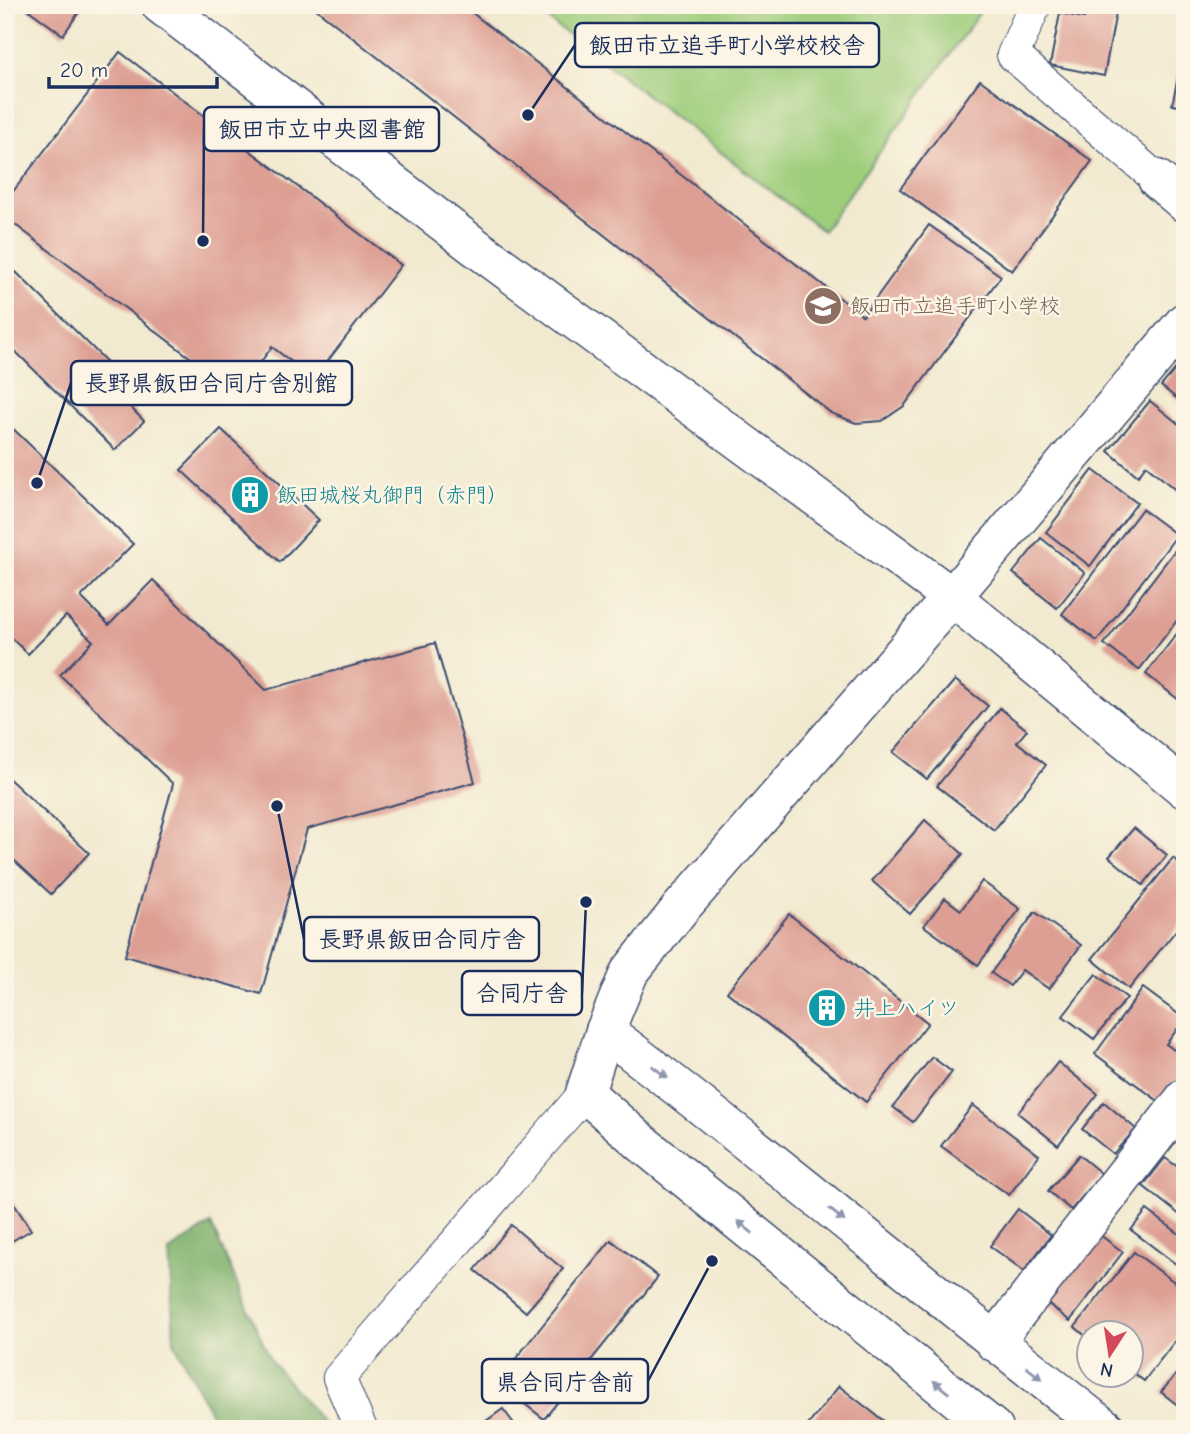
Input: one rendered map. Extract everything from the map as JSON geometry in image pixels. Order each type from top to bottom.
[{"type":"street","points":[[161,5],[474,246],[952,597],[1185,789]]},
{"type":"street","points":[[994,1429],[643,1144],[585,1093],[605,1031],[629,973],[680,909],[952,597],[1185,322]]},
{"type":"street","points":[[605,1031],[1106,1429]]},
{"type":"street","points":[[994,1342],[1185,1098]]},
{"type":"lane","points":[[1035,5],[1013,55],[1171,191]]},
{"type":"lane","points":[[361,1429],[340,1378],[585,1093]]},
{"type":"green space","points":[[530,5],[985,5],[823,231]]},
{"type":"green space","points":[[211,1224],[271,1361],[328,1429],[225,1429],[216,1424],[174,1342],[169,1251]]},
{"type":"building","points":[[22,5],[84,5],[63,35]]},
{"type":"building","points":[[311,5],[462,5],[863,316],[929,225],[1001,276],[904,406],[882,421],[856,423],[831,413]]},
{"type":"building","points":[[1086,5],[1117,7],[1104,76],[1050,65],[1060,13],[1084,18]]},
{"type":"building","points":[[1185,49],[1185,107],[1172,105]]},
{"type":"building","points":[[120,52],[401,265],[314,379],[272,347],[237,393],[5,217],[5,202]]},
{"type":"building","points":[[980,80],[1092,161],[1012,271],[900,189]]},
{"type":"building","points":[[16,272],[115,370],[105,381],[144,421],[115,450],[5,341],[5,283]]},
{"type":"building","points":[[1185,358],[1185,405],[1161,386]]},
{"type":"building","points":[[1150,401],[1185,429],[1185,484],[1178,492],[1146,465],[1138,476],[1108,451]]},
{"type":"building","points":[[5,421],[133,544],[81,597],[109,625],[153,580],[266,690],[435,643],[475,782],[307,829],[261,994],[125,956],[173,784],[60,675],[93,641],[66,616],[28,654],[5,632]]},
{"type":"building","name":"飯田城桜丸御門（赤門）","points":[[221,429],[319,520],[280,562],[181,470]]},
{"type":"building","points":[[1093,470],[1137,503],[1090,566],[1046,532]]},
{"type":"building","points":[[1142,509],[1177,535],[1097,641],[1062,614]]},
{"type":"building","points":[[1185,537],[1185,610],[1139,670],[1104,644]]},
{"type":"building","points":[[1041,538],[1085,573],[1057,608],[1013,573]]},
{"type":"building","points":[[1185,623],[1185,692],[1179,700],[1146,674]]},
{"type":"building","points":[[955,680],[988,706],[927,779],[893,752]]},
{"type":"building","points":[[1000,708],[1027,730],[1017,742],[1046,765],[994,830],[937,786]]},
{"type":"building","points":[[5,775],[89,853],[51,894],[5,852]]},
{"type":"building","points":[[925,820],[963,854],[910,914],[872,881]]},
{"type":"building","points":[[1134,828],[1167,855],[1143,885],[1109,857]]},
{"type":"building","points":[[1173,858],[1185,867],[1185,919],[1129,989],[1092,959]]},
{"type":"building","points":[[982,881],[1020,909],[978,965],[924,926],[945,898],[961,910]]},
{"type":"building","points":[[1035,912],[1081,945],[1049,989],[1022,970],[1010,986],[991,973]]},
{"type":"building","name":"井上ハイツ","points":[[789,914],[928,1023],[866,1102],[727,992]]},
{"type":"building","points":[[1096,974],[1127,998],[1094,1039],[1063,1016]]},
{"type":"building","points":[[1143,988],[1185,1019],[1166,1044],[1185,1058],[1185,1070],[1161,1103],[1095,1054]]},
{"type":"building","points":[[932,1057],[952,1072],[913,1122],[893,1107]]},
{"type":"building","points":[[1058,1062],[1098,1094],[1058,1145],[1018,1113]]},
{"type":"building","points":[[1104,1102],[1136,1129],[1113,1154],[1082,1129]]},
{"type":"building","points":[[973,1105],[1039,1155],[1009,1195],[941,1146]]},
{"type":"building","points":[[1079,1155],[1102,1174],[1071,1210],[1048,1191]]},
{"type":"building","points":[[1165,1158],[1185,1172],[1185,1219],[1143,1186]]},
{"type":"building","points":[[5,1190],[31,1230],[5,1245]]},
{"type":"building","points":[[1018,1209],[1051,1235],[1024,1271],[990,1246]]},
{"type":"building","points":[[1147,1210],[1185,1238],[1185,1271],[1131,1230]]},
{"type":"building","points":[[511,1225],[563,1269],[526,1312],[475,1270]]},
{"type":"building","points":[[1100,1235],[1123,1252],[1070,1321],[1047,1303]]},
{"type":"building","points":[[611,1240],[658,1277],[544,1419],[497,1382]]},
{"type":"building","points":[[1134,1252],[1185,1290],[1185,1328],[1144,1381],[1144,1318],[1082,1318]]},
{"type":"building","points":[[1185,1364],[1185,1411],[1161,1392]]},
{"type":"building","points":[[839,1386],[894,1429],[805,1429]]},
{"type":"building","points":[[503,1409],[518,1429],[475,1429]]},
{"type":"place","name":"飯田市立追手町小学校校舎","points":[[528,115]]},
{"type":"place","name":"飯田市立中央図書館","points":[[203,241]]},
{"type":"place","name":"飯田市立追手町小学校","points":[[823,306]]},
{"type":"place","name":"長野県飯田合同庁舎別館","points":[[37,483]]},
{"type":"place","name":"飯田城桜丸御門（赤門）","points":[[250,495]]},
{"type":"place","name":"長野県飯田合同庁舎","points":[[277,806]]},
{"type":"place","name":"合同庁舎","points":[[586,902]]},
{"type":"place","name":"井上ハイツ","points":[[827,1008]]},
{"type":"place","name":"県合同庁舎前","points":[[712,1261]]}]
